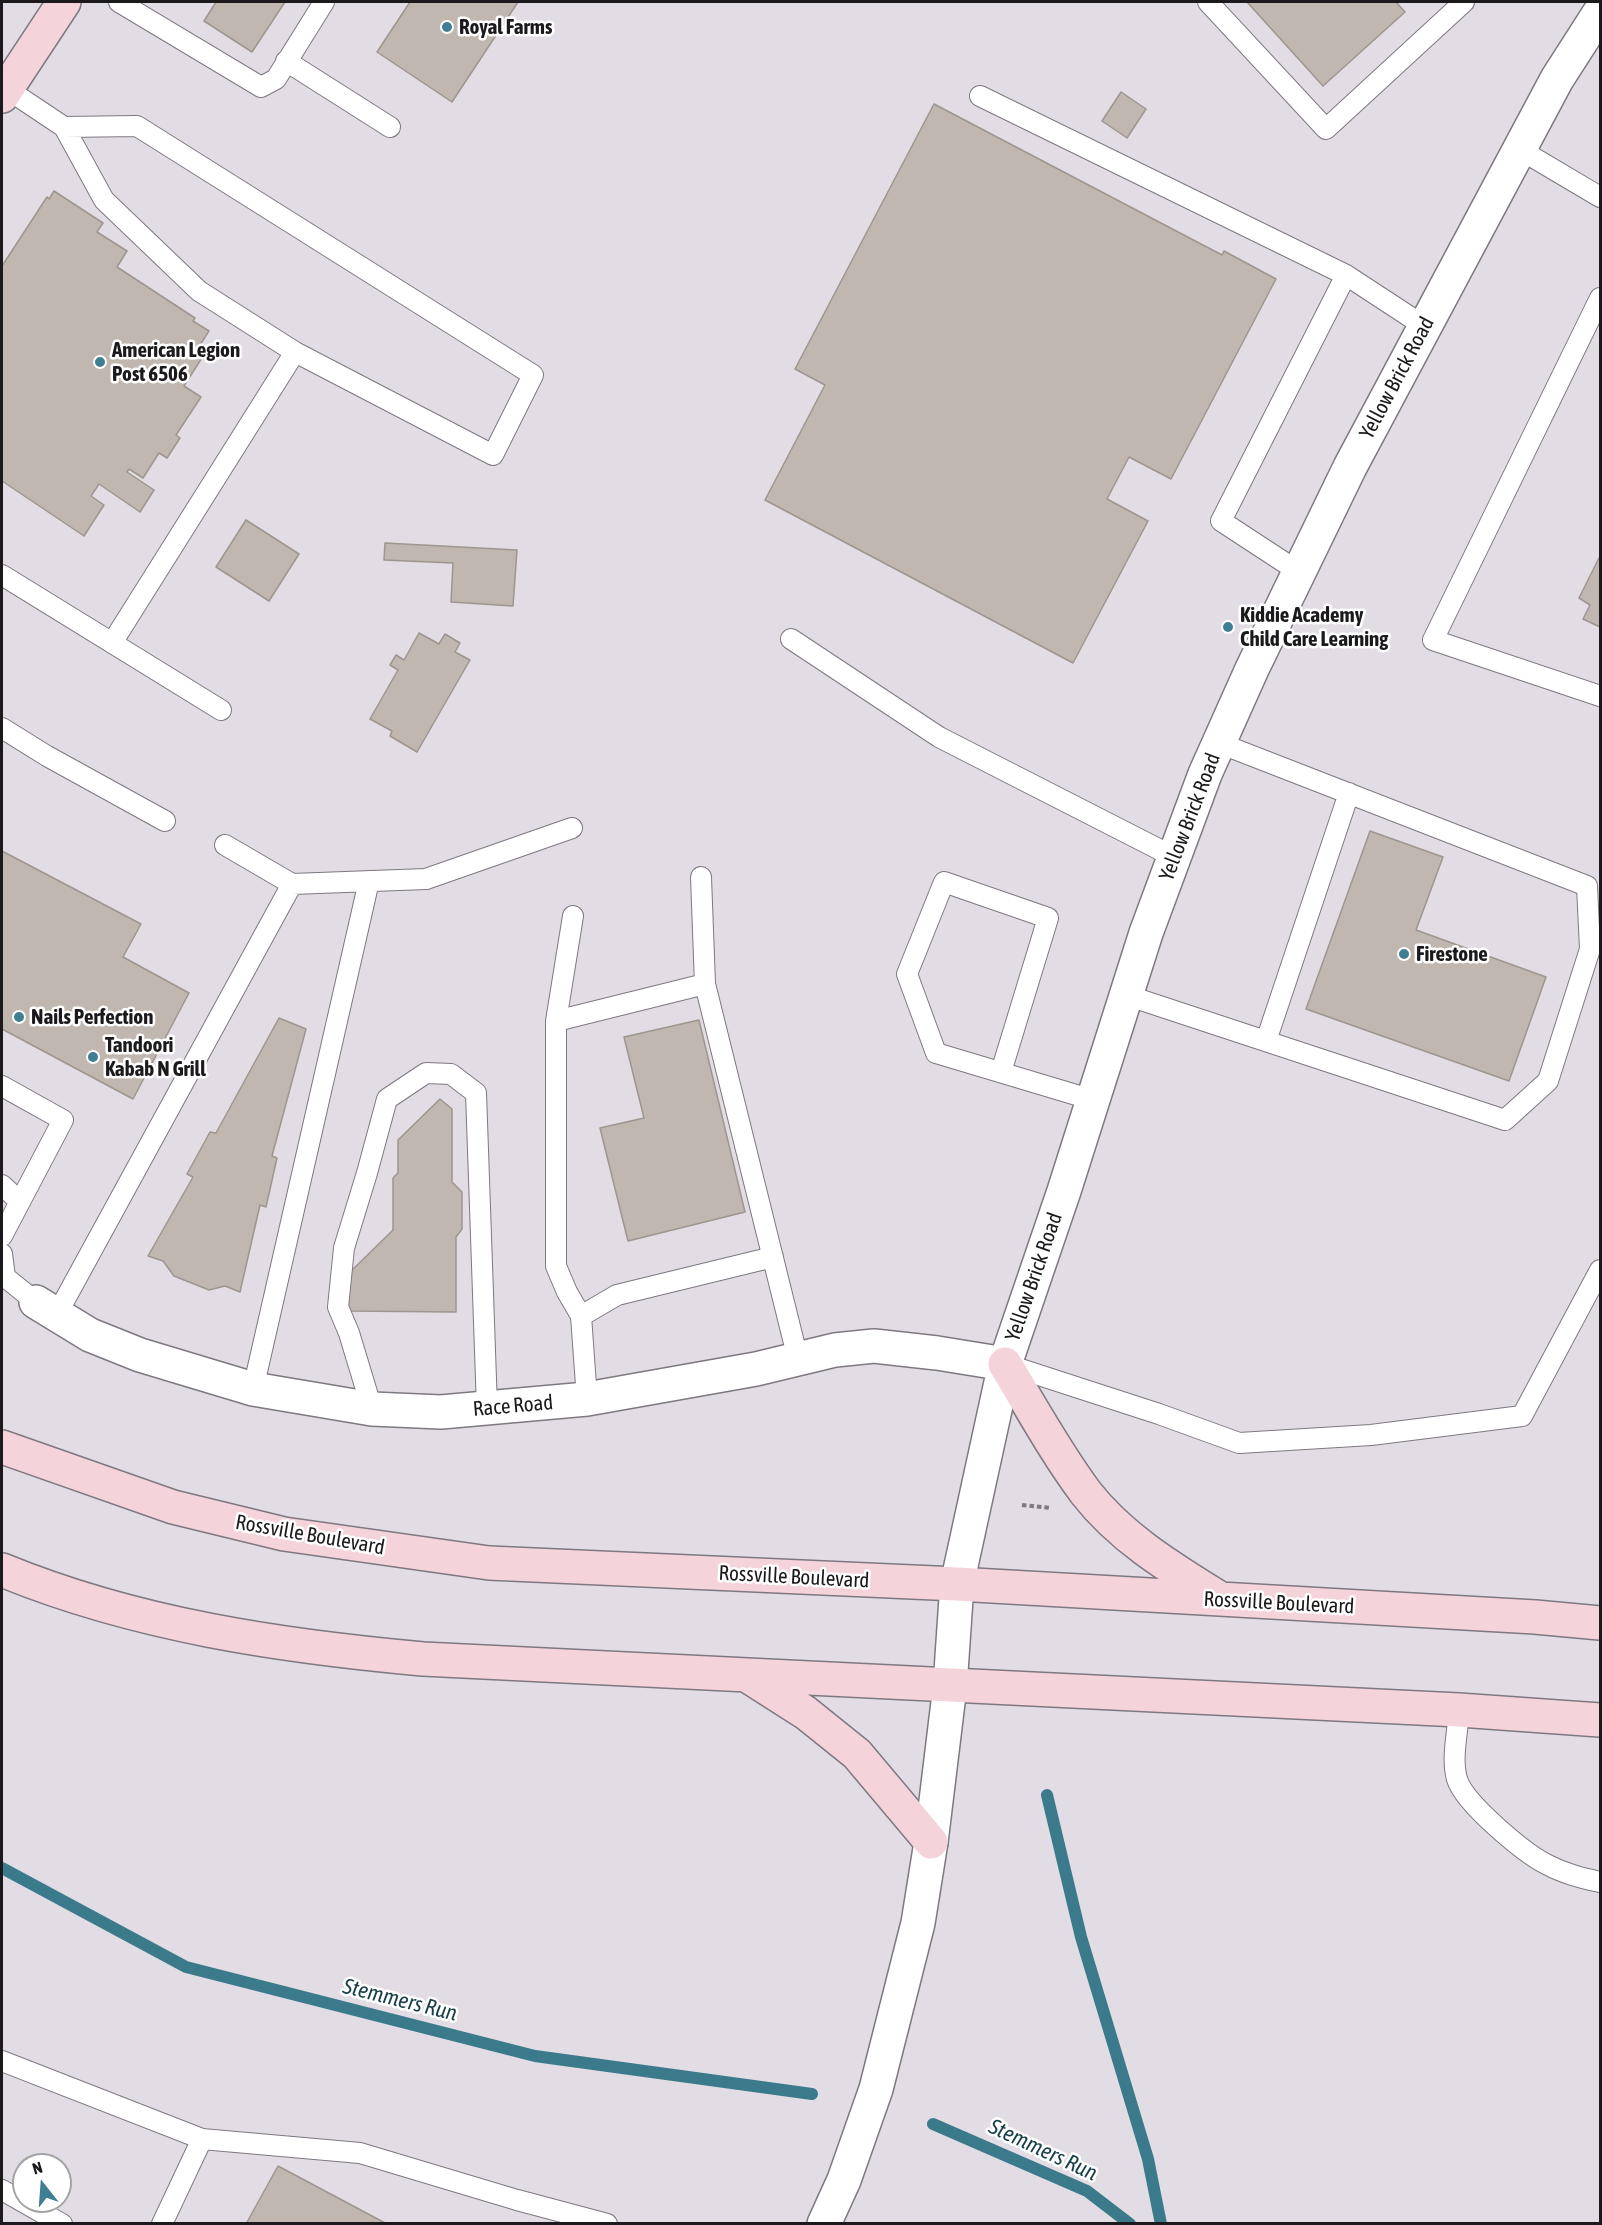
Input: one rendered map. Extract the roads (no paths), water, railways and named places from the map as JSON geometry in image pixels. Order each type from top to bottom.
[{"type":"main road","points":[[3,90],[64,2]]},
{"type":"main road","points":[[1005,1364],[1087,1493],[1124,1532],[1159,1561],[1223,1600]]},
{"type":"main road","name":"Rossville Boulevard","points":[[2,1447],[173,1507],[284,1534],[489,1563],[957,1584],[1499,1615],[1600,1623]]},
{"type":"main road","points":[[2,1570],[27,1581],[135,1614],[231,1636],[330,1651],[423,1659],[1459,1710],[1600,1720]]},
{"type":"main road","points":[[747,1675],[806,1713],[857,1754],[931,1842]]},
{"type":"street","name":"Yellow Brick Road","points":[[824,2223],[844,2180],[876,2089],[899,2007],[918,1923],[931,1842],[950,1686],[957,1584],[1005,1364],[1146,933],[1205,774],[1252,669],[1350,467],[1519,148],[1557,79],[1600,12]]},
{"type":"street","name":"Race Road","points":[[47,1308],[90,1335],[140,1355],[253,1389],[372,1409],[441,1412],[587,1399],[756,1369],[835,1350],[874,1346],[1005,1364]]},
{"type":"lane","points":[[119,2],[261,87],[276,79],[324,2]]},
{"type":"lane","points":[[1208,2],[1326,129],[1464,2]]},
{"type":"lane","points":[[286,61],[390,127]]},
{"type":"lane","points":[[3,90],[64,127],[104,200],[199,291],[295,352],[493,455],[533,375],[137,126],[64,127]]},
{"type":"lane","points":[[980,96],[1346,275],[1424,326]]},
{"type":"lane","points":[[1519,148],[1600,197]]},
{"type":"lane","points":[[1299,572],[1221,521],[1346,275]]},
{"type":"lane","points":[[1600,298],[1433,640],[1600,696]]},
{"type":"lane","points":[[112,643],[295,352]]},
{"type":"lane","points":[[2,575],[221,710]]},
{"type":"lane","points":[[791,639],[939,737],[1174,857]]},
{"type":"lane","points":[[2,728],[46,756],[165,821]]},
{"type":"lane","points":[[1126,995],[1505,1120],[1548,1081],[1590,949],[1587,886],[1219,743]]},
{"type":"lane","points":[[1266,1041],[1349,793]]},
{"type":"lane","points":[[225,844],[292,885],[426,879],[572,828]]},
{"type":"lane","points":[[701,877],[705,984],[798,1359]]},
{"type":"lane","points":[[253,1389],[369,881]]},
{"type":"lane","points":[[1001,1072],[1047,918],[944,882],[907,974],[936,1053],[1093,1100]]},
{"type":"lane","points":[[2,1254],[5,1277],[47,1308],[292,885]]},
{"type":"lane","points":[[573,916],[556,1022],[556,1266],[581,1316],[587,1399]]},
{"type":"lane","points":[[556,1022],[705,984]]},
{"type":"lane","points":[[372,1409],[349,1333],[338,1307],[344,1248],[387,1099],[426,1073],[451,1074],[476,1093],[487,1408]]},
{"type":"lane","points":[[2,1086],[63,1120],[2,1236]]},
{"type":"lane","points":[[2,1185],[20,1202]]},
{"type":"lane","points":[[581,1316],[617,1295],[772,1257]]},
{"type":"lane","points":[[1005,1364],[1159,1414],[1239,1443],[1371,1435],[1522,1416],[1600,1270]]},
{"type":"lane","points":[[1459,1710],[1455,1766],[1458,1782],[1471,1802],[1505,1834],[1545,1864],[1571,1876],[1600,1882]]},
{"type":"lane","points":[[2,2061],[202,2139],[360,2153],[517,2200],[607,2223]]},
{"type":"lane","points":[[162,2223],[202,2139]]},
{"type":"lane","points":[[2,2190],[62,2223]]},
{"type":"waterway","points":[[1047,1795],[1081,1937],[1148,2159],[1161,2224]]},
{"type":"waterway","name":"Stemmers Run","points":[[2,1868],[186,1967],[535,2056],[812,2094]]},
{"type":"waterway","name":"Stemmers Run","points":[[933,2124],[1087,2191],[1130,2224]]},
{"type":"place","name":"Royal Farms","points":[[447,27]]},
{"type":"place","name":"American Legion Post 6506","points":[[100,362]]},
{"type":"place","name":"Kiddie Academy Child Care Learning","points":[[1228,627]]},
{"type":"place","name":"Firestone","points":[[1404,954]]},
{"type":"place","name":"Nails Perfection","points":[[19,1017]]},
{"type":"place","name":"Tandoori Kabab N Grill","points":[[93,1057]]}]
